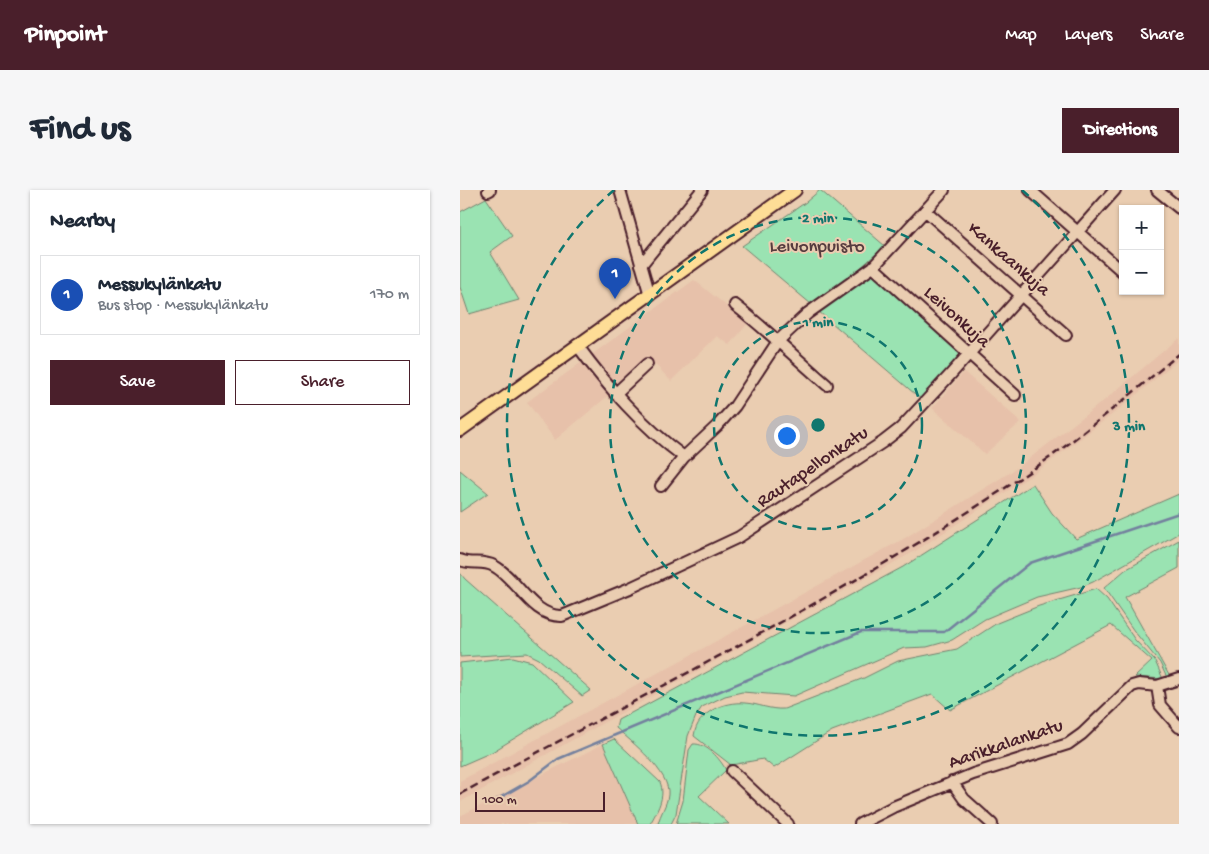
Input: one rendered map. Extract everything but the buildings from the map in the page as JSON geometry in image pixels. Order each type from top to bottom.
[{"type":"main road","points":[[460,430],[649,292],[795,190]]},
{"type":"street","points":[[620,190],[649,292]]},
{"type":"street","points":[[641,265],[702,190]]},
{"type":"street","points":[[661,486],[684,457],[717,426],[734,406],[778,341],[808,313],[873,267],[944,190]]},
{"type":"street","points":[[1030,190],[1119,268]]},
{"type":"street","name":"Rautapellonkatu","points":[[460,560],[489,564],[498,568],[537,606],[552,615],[562,616],[592,605],[750,531],[802,494],[892,435],[969,354],[1115,190]]},
{"type":"street","points":[[1157,190],[1179,208]]},
{"type":"street","name":"Kankaankuja","points":[[926,211],[1066,335]]},
{"type":"street","name":"Leivonkuja","points":[[873,267],[1015,395]]},
{"type":"street","points":[[735,305],[827,385]]},
{"type":"street","points":[[576,345],[615,394],[650,431],[684,457]]},
{"type":"street","points":[[615,394],[647,364]]},
{"type":"street","name":"Aarikkalankatu","points":[[860,824],[952,782],[1068,744],[1082,734],[1132,686],[1139,684],[1157,686],[1179,679]]},
{"type":"street","points":[[1157,686],[1160,705],[1179,727]]},
{"type":"street","points":[[732,771],[788,824]]},
{"type":"street","points":[[952,782],[964,799],[992,824]]},
{"type":"shaded area","points":[[694,280],[748,323],[730,345],[717,336],[671,381],[647,356],[609,395],[555,440],[527,402]]},
{"type":"shaded area","points":[[1179,338],[1179,359],[1118,410],[1035,473],[917,550],[460,802],[460,781],[905,538],[1017,468],[1106,399]]},
{"type":"shaded area","points":[[964,372],[1021,422],[985,454],[932,408]]},
{"type":"shaded area","points":[[603,744],[638,824],[460,824],[460,816]]},
{"type":"green space","name":"Leivonpuisto","points":[[820,190],[885,246],[849,278],[811,304],[742,246],[806,202]]},
{"type":"green space","points":[[486,198],[512,236],[490,252],[519,300],[469,314],[460,287],[460,212]]},
{"type":"green space","points":[[875,275],[961,355],[922,400],[818,311],[868,277]]},
{"type":"green space","points":[[460,470],[488,493],[460,512]]},
{"type":"green space","points":[[1033,484],[1052,513],[1076,539],[1179,494],[1179,533],[1093,582],[1081,587],[1037,597],[985,619],[952,640],[927,647],[904,648],[794,696],[742,692],[725,696],[702,707],[688,736],[676,814],[671,824],[658,824],[668,795],[667,786],[663,777],[649,758],[616,728],[618,720],[903,567]]},
{"type":"green space","points":[[1179,540],[1179,568],[1125,597],[1170,677],[1167,678],[1160,663],[1134,631],[1104,588],[1125,570]]},
{"type":"green space","points":[[460,573],[591,690],[582,696],[539,659],[527,653],[460,657]]},
{"type":"green space","points":[[1096,589],[1107,599],[1135,640],[1155,661],[1163,679],[1135,677],[1152,661],[1111,625],[950,710],[932,694],[832,731],[774,768],[763,759],[731,765],[694,736],[700,720],[720,706],[745,703],[774,709],[784,709],[864,678],[898,661],[957,649],[997,623],[1039,606]]},
{"type":"green space","points":[[513,657],[532,662],[574,702],[492,752],[460,766],[460,663]]},
{"type":"green space","points":[[614,739],[660,782],[662,788],[661,798],[658,809],[650,824],[638,824],[603,744]]},
{"type":"green space","points":[[693,744],[698,744],[708,749],[717,757],[726,770],[699,796],[729,824],[676,824],[683,801],[689,750]]},
{"type":"waterway","points":[[489,804],[529,781],[558,759],[861,632],[944,632],[1030,563],[1179,513]]},
{"type":"railway","points":[[460,794],[750,639],[893,558],[1051,457],[1107,414],[1179,354]]},
{"type":"place","name":"Messukylänkatu","points":[[615,299]]}]
